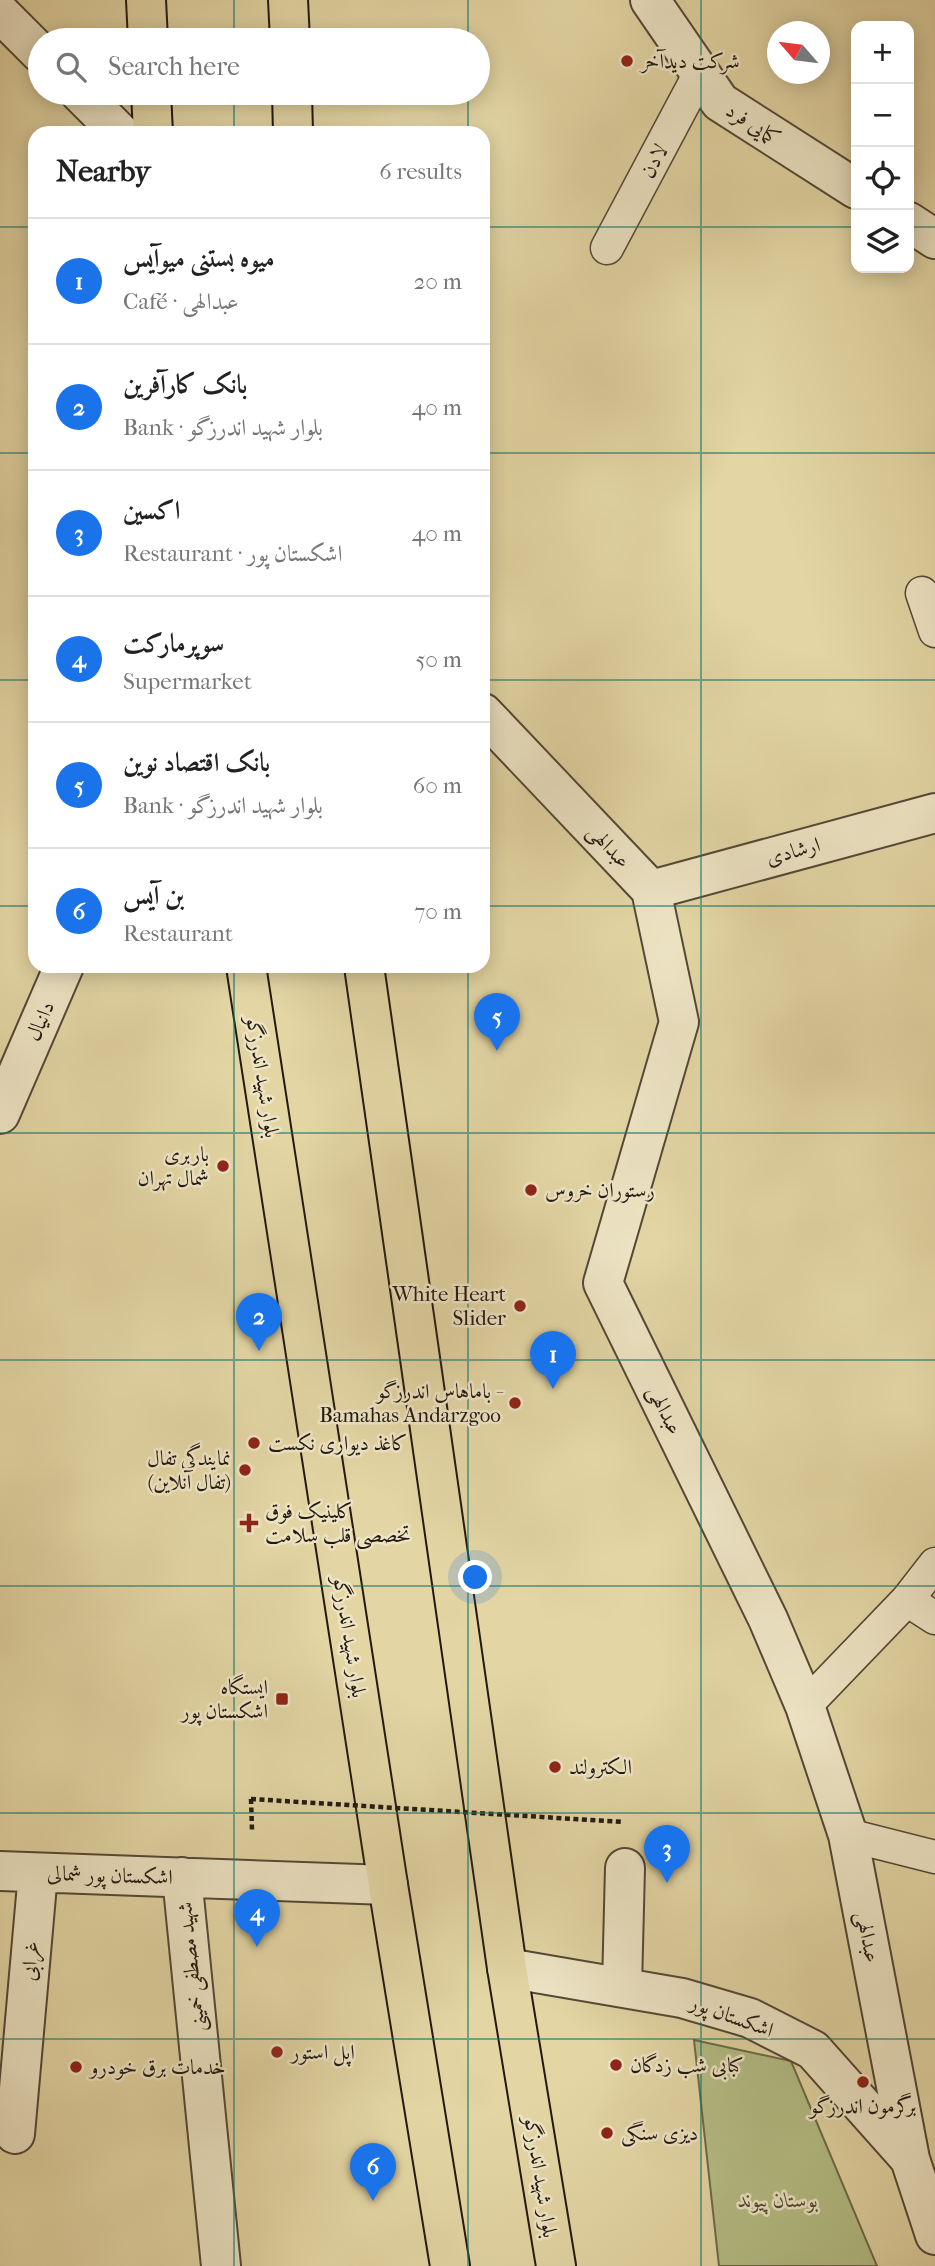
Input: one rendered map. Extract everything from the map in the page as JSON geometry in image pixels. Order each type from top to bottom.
[{"type":"main road","points":[[146,0],[147,28]]},
{"type":"main road","points":[[288,0],[289,28]]},
{"type":"main road","points":[[152,105],[153,126]]},
{"type":"main road","points":[[292,105],[293,126]]},
{"type":"main road","name":"بلوار شهید اندرزگو","points":[[364,973],[507,1968],[556,2266]]},
{"type":"main road","name":"بلوار شهید اندرزگو","points":[[255,977],[388,1885],[450,2266]]},
{"type":"street","name":"کمایی فرد","points":[[650,0],[720,102],[851,186]]},
{"type":"street","points":[[0,13],[28,41]]},
{"type":"street","points":[[92,105],[113,126]]},
{"type":"street","points":[[914,225],[935,239]]},
{"type":"street","name":"عبدالهی","points":[[490,720],[651,890],[679,1022],[603,1283],[768,1619],[805,1706],[848,1835],[910,2159]]},
{"type":"street","name":"ارشادی","points":[[651,890],[935,813]]},
{"type":"street","name":"دانیال","points":[[0,1114],[61,973]]},
{"type":"street","points":[[622,1986],[625,1868]]},
{"type":"street","name":"اشکستان پور شمالی","points":[[0,1871],[388,1885]]},
{"type":"street","name":"غرابی","points":[[15,2134],[38,1872]]},
{"type":"street","name":"شهید مصطفی خمینی","points":[[182,1877],[221,2266]]},
{"type":"street","name":"اشکستان پور","points":[[507,1968],[682,1998],[750,2018],[813,2050],[910,2159],[935,2235]]},
{"type":"lane","name":"لادن","points":[[607,248],[700,73]]},
{"type":"lane","points":[[922,593],[935,631]]},
{"type":"lane","points":[[805,1706],[907,1600],[935,1564]]},
{"type":"lane","points":[[907,1600],[935,1618]]},
{"type":"lane","points":[[848,1835],[935,1857]]},
{"type":"path","points":[[251,1799],[623,1822]]},
{"type":"green space","name":"بوستان پیوند","points":[[694,2040],[791,2061],[877,2266],[719,2266]]},
{"type":"place","name":"شرکت دیدآخر","points":[[627,61]]},
{"type":"place","name":"بانک اقتصاد نوین","points":[[497,1051]]},
{"type":"place","name":"باربری شمال تهران","points":[[223,1166]]},
{"type":"place","name":"رستوران خروس","points":[[531,1190]]},
{"type":"place","name":"White Heart Slider","points":[[520,1306]]},
{"type":"place","name":"بانک کارآفرین","points":[[259,1351]]},
{"type":"place","name":"میوه بستنی میوآیس","points":[[553,1389]]},
{"type":"place","name":"باماهاس اندرزگو - Bamahas Andarzgoo","points":[[515,1403]]},
{"type":"place","name":"کاغذ دیواری نکست","points":[[254,1443]]},
{"type":"place","name":"نمایندگی تفال (تفال آنلاین)","points":[[245,1470]]},
{"type":"place","name":"کلینیک فوق تخصصی قلب سلامت","points":[[249,1523]]},
{"type":"place","name":"ایستگاه اشکستان پور","points":[[282,1699]]},
{"type":"place","name":"الکترولند","points":[[555,1767]]},
{"type":"place","name":"اکسین","points":[[667,1883]]},
{"type":"place","name":"سوپرمارکت","points":[[257,1947]]},
{"type":"place","name":"اپل استور","points":[[277,2052]]},
{"type":"place","name":"کبابی شب زدگان","points":[[616,2065]]},
{"type":"place","name":"خدمات برق خودرو","points":[[76,2067]]},
{"type":"place","name":"برگرمون اندرزگو","points":[[863,2082]]},
{"type":"place","name":"دیزی سنگی","points":[[607,2133]]},
{"type":"place","name":"بن آیس","points":[[373,2201]]}]
